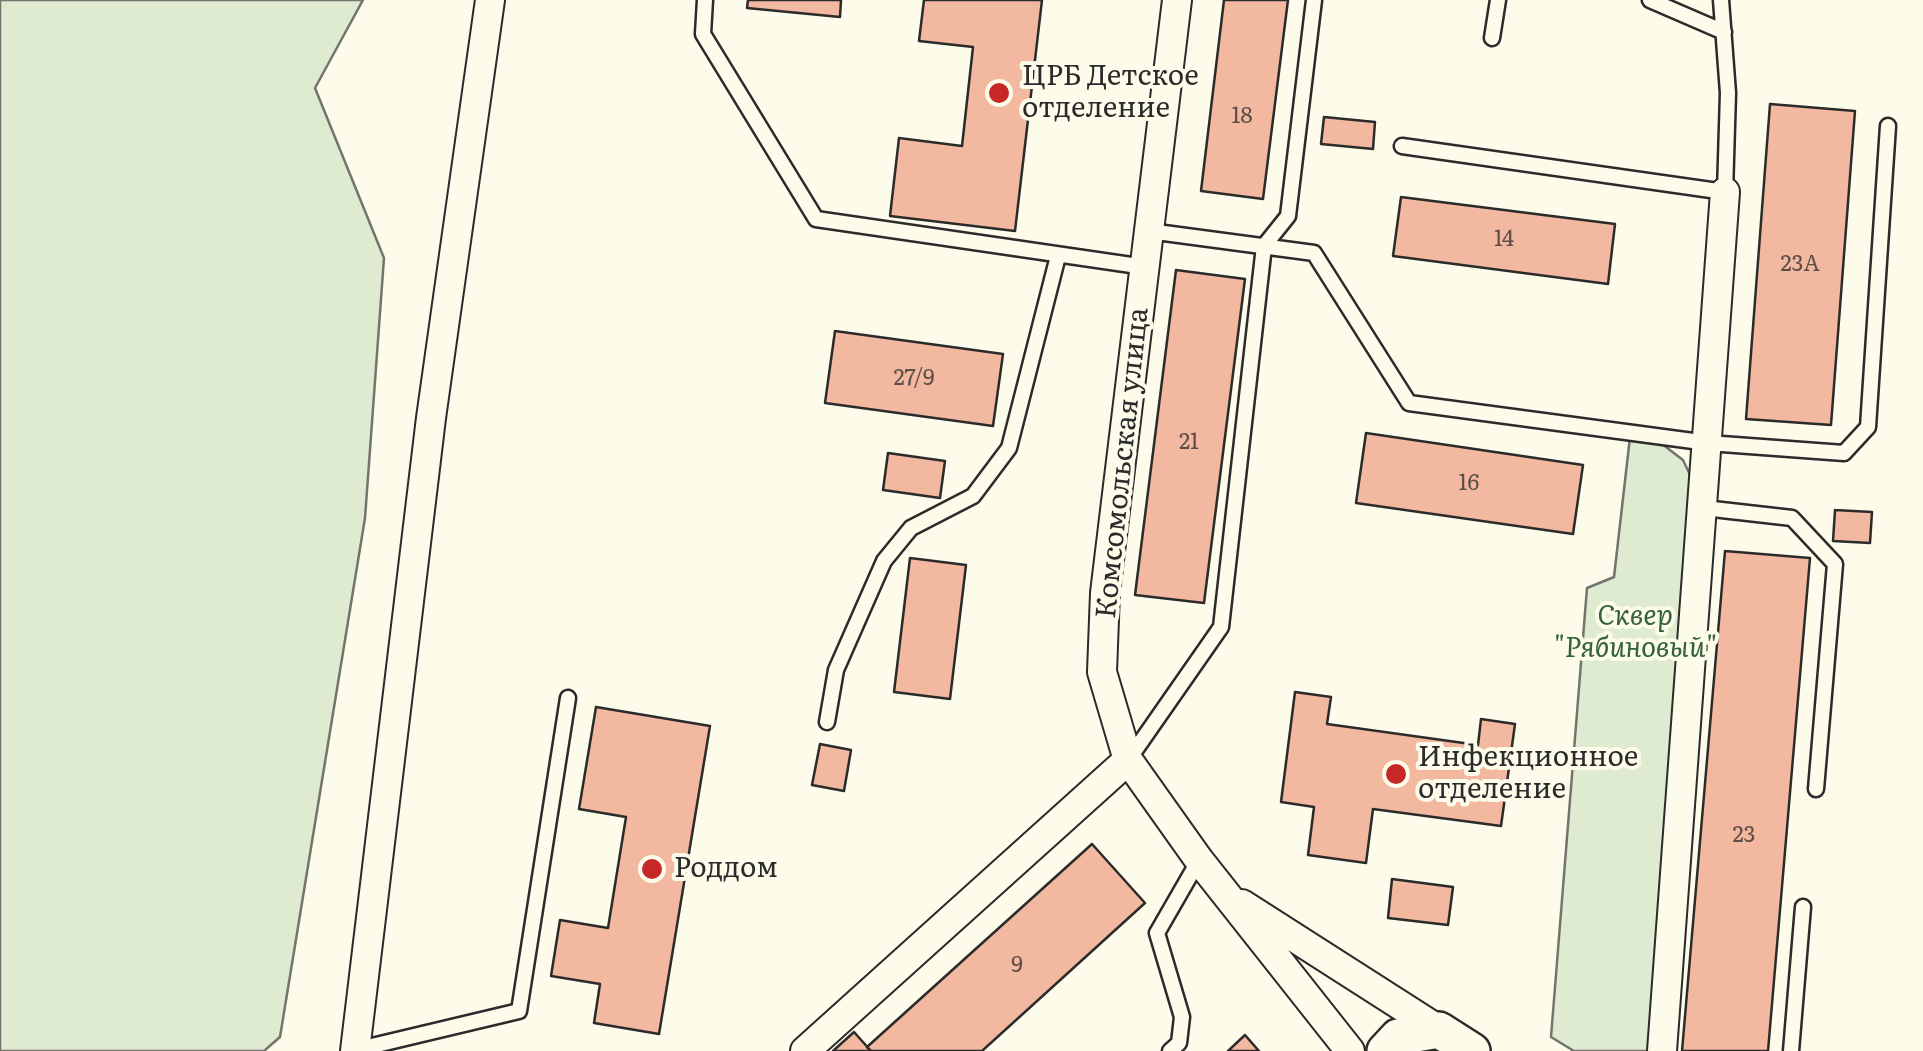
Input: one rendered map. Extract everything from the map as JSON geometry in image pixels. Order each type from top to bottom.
[{"type":"street","points":[[355,1050],[431,418],[490,0]]},
{"type":"street","name":"Комсомольская улица","points":[[1176,0],[1105,594],[1102,672],[1128,760],[1198,860],[1350,1051]]},
{"type":"street","points":[[1662,1051],[1726,192]]},
{"type":"street","points":[[805,1051],[1128,760]]},
{"type":"street","name":"Комсомольская улица","points":[[1224,893],[1438,1030]]},
{"type":"street","points":[[1385,1051],[1398,1036],[1438,1030],[1472,1051]]},
{"type":"lane","points":[[705,0],[704,34],[816,219],[1145,267]]},
{"type":"lane","points":[[1128,760],[1220,626],[1264,246],[1288,216],[1314,0]]},
{"type":"lane","points":[[1492,38],[1498,0]]},
{"type":"lane","points":[[1650,0],[1724,32]]},
{"type":"lane","points":[[1402,146],[1726,192],[1728,93],[1722,0]]},
{"type":"lane","points":[[1149,230],[1314,253],[1408,403],[1708,443],[1844,453],[1868,427],[1888,126]]},
{"type":"lane","points":[[827,722],[836,670],[884,562],[911,528],[973,496],[1010,448],[1058,256]]},
{"type":"lane","points":[[1704,508],[1792,518],[1835,564],[1816,788]]},
{"type":"lane","points":[[355,1050],[519,1011],[568,698]]},
{"type":"lane","points":[[1170,1051],[1179,1043],[1182,1017],[1156,933],[1198,860]]},
{"type":"lane","points":[[1790,1051],[1803,907]]},
{"type":"green space","points":[[0,0],[363,0],[315,88],[384,258],[365,518],[280,1037],[264,1051],[0,1051]]},
{"type":"green space","name":"Сквер \"Рябиновый\"","points":[[1630,437],[1662,444],[1683,460],[1693,481],[1651,1051],[1574,1051],[1551,1037],[1587,588],[1614,577]]},
{"type":"building","points":[[748,0],[841,0],[840,17],[747,8]]},
{"type":"building","name":"ЦРБ Детское отделение","points":[[924,0],[1042,0],[1015,231],[890,216],[899,138],[962,146],[973,47],[919,41]]},
{"type":"building","points":[[1224,0],[1288,0],[1263,199],[1201,191]]},
{"type":"building","points":[[1770,104],[1855,111],[1831,425],[1746,419]]},
{"type":"building","points":[[1324,117],[1375,122],[1373,149],[1321,144]]},
{"type":"building","points":[[1401,197],[1615,224],[1608,284],[1393,256]]},
{"type":"building","points":[[1176,270],[1245,279],[1204,603],[1135,595]]},
{"type":"building","points":[[835,331],[1003,354],[993,426],[825,403]]},
{"type":"building","points":[[1366,433],[1583,465],[1573,534],[1356,503]]},
{"type":"building","points":[[888,453],[945,461],[940,498],[883,490]]},
{"type":"building","points":[[1835,510],[1872,512],[1870,543],[1833,541]]},
{"type":"building","points":[[1725,551],[1810,558],[1768,1051],[1682,1051]]},
{"type":"building","points":[[910,558],[966,565],[950,699],[894,692]]},
{"type":"building","name":"Инфекционное отделение","points":[[1295,692],[1331,697],[1327,724],[1478,745],[1481,719],[1515,724],[1501,826],[1373,809],[1366,863],[1308,855],[1314,807],[1281,802]]},
{"type":"building","name":"Роддом","points":[[596,707],[710,726],[659,1034],[594,1023],[600,984],[551,976],[560,920],[608,928],[626,817],[579,809]]},
{"type":"building","points":[[820,744],[851,750],[844,791],[812,785]]},
{"type":"building","points":[[1092,844],[1145,903],[982,1051],[871,1051],[867,1047]]},
{"type":"building","points":[[1392,879],[1453,887],[1448,925],[1388,918]]},
{"type":"building","points":[[854,1032],[871,1051],[833,1051]]},
{"type":"building","points":[[1245,1035],[1259,1051],[1228,1051]]},
{"type":"place","name":"ЦРБ Детское отделение","points":[[999,93]]},
{"type":"place","name":"Инфекционное отделение","points":[[1396,774]]},
{"type":"place","name":"Роддом","points":[[652,869]]}]
